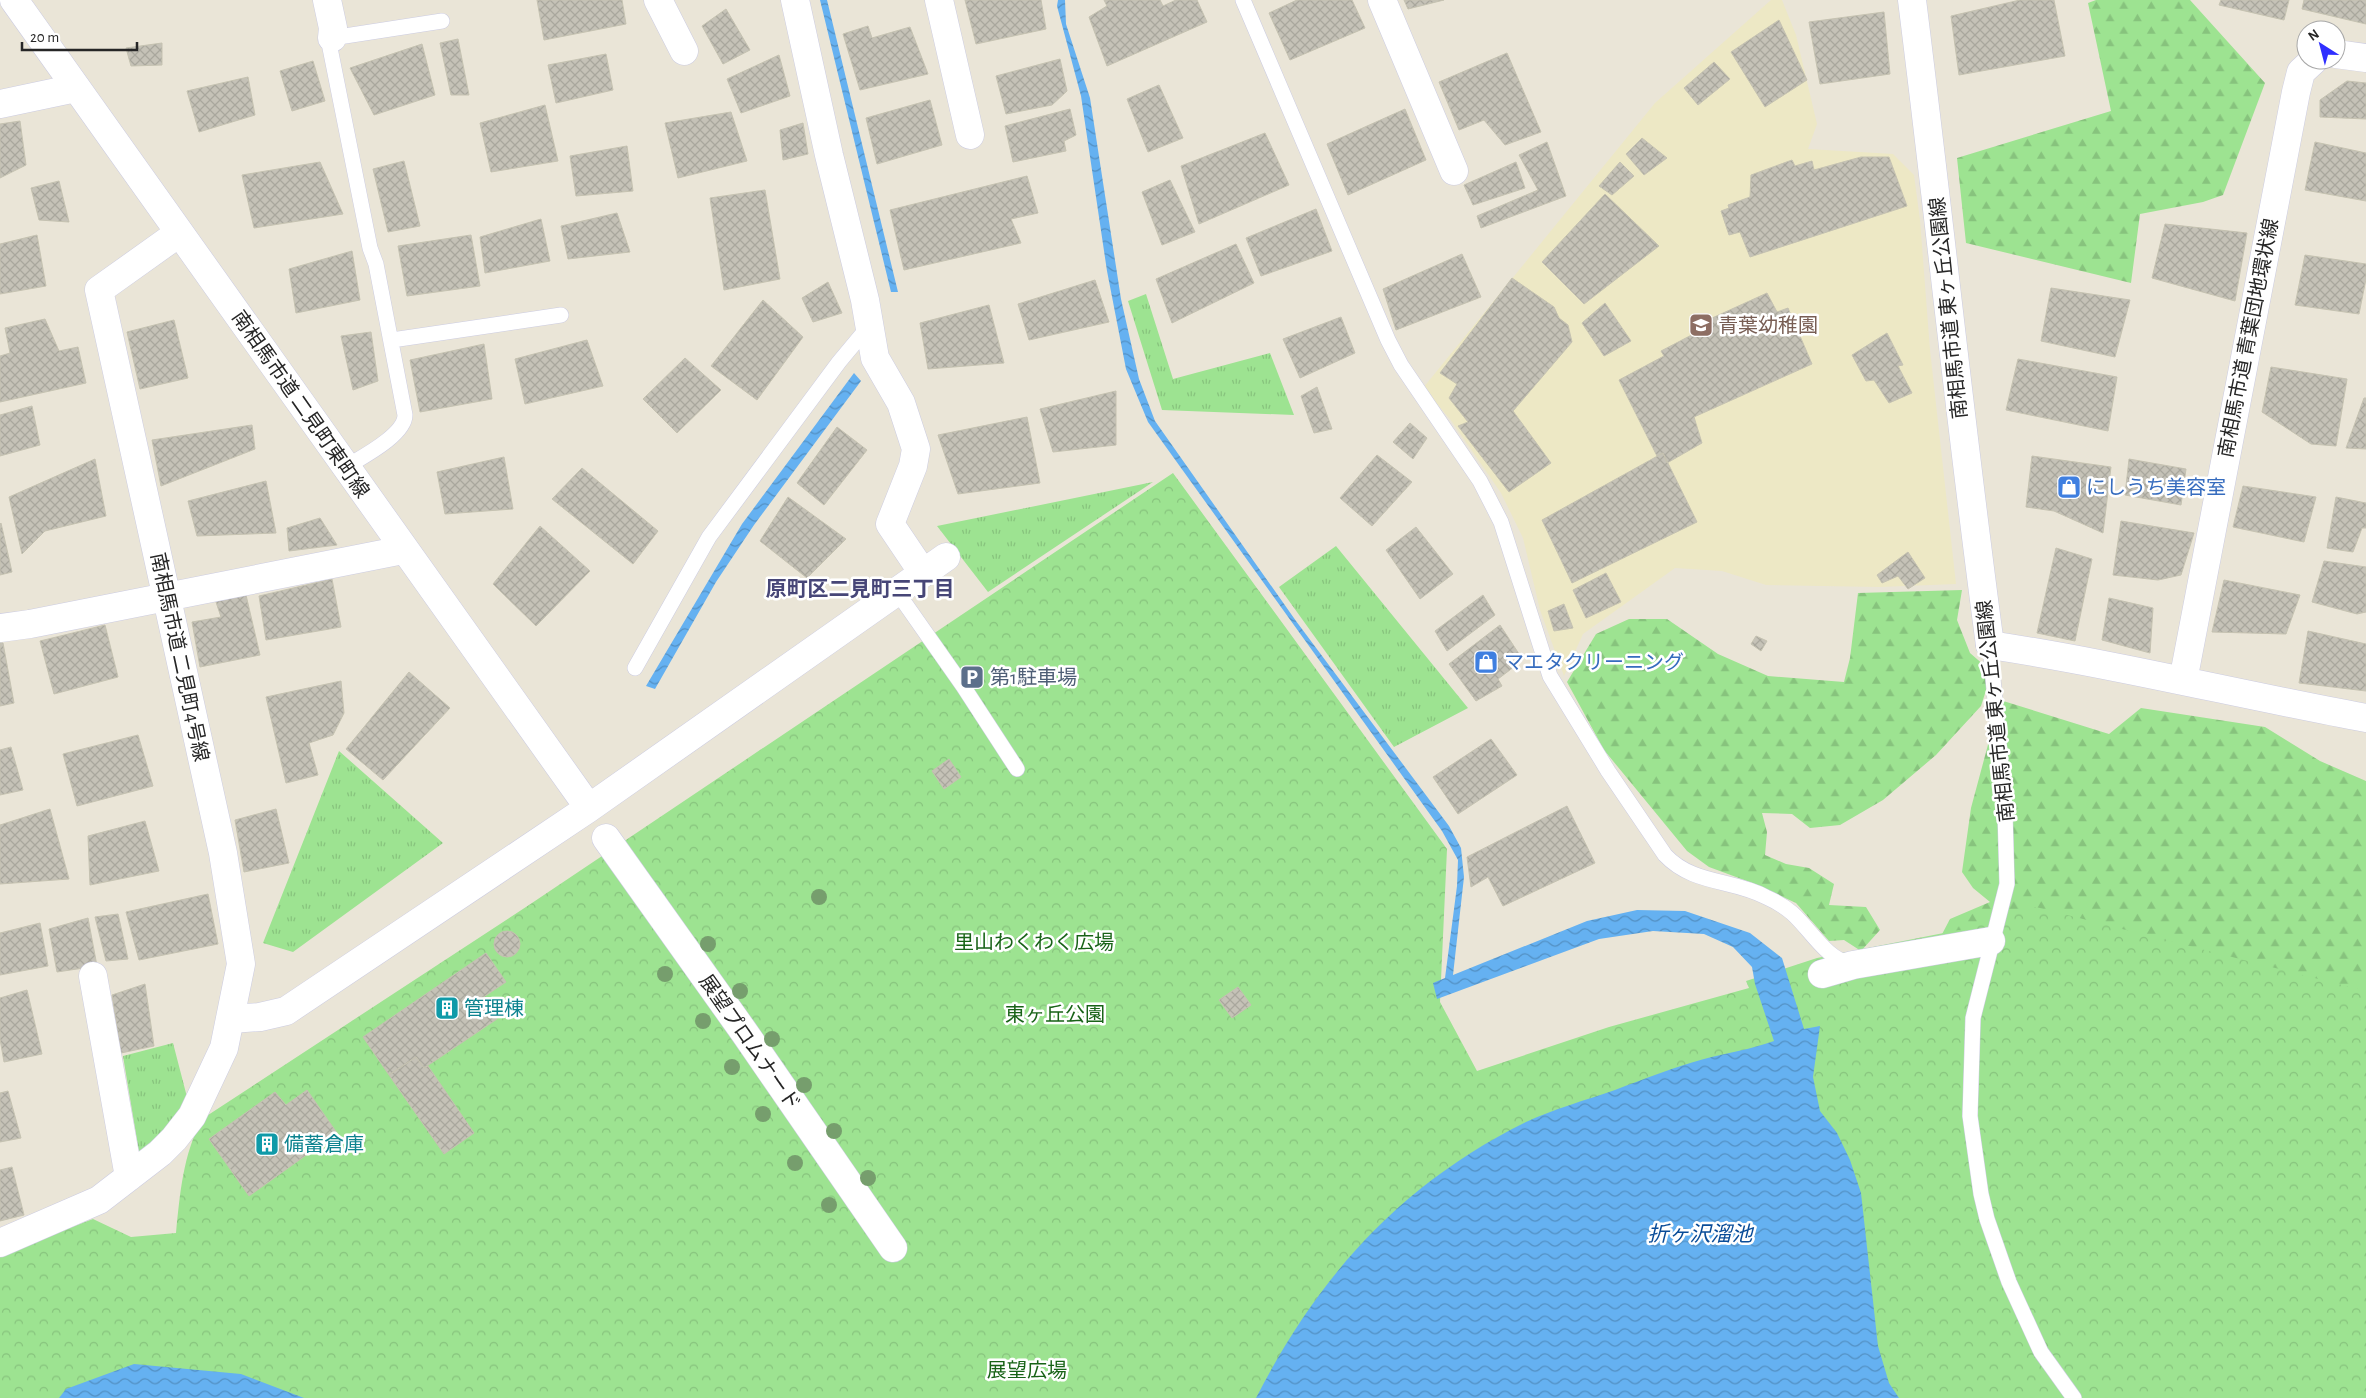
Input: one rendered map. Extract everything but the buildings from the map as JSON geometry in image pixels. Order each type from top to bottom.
[{"type":"street","name":"南相馬市道 二見町東町線","points":[[14,0],[589,808]]},
{"type":"street","points":[[326,0],[333,28],[332,38]]},
{"type":"street","points":[[658,0],[684,51]]},
{"type":"street","points":[[795,0],[829,155],[865,300],[875,358],[901,403],[916,449],[913,466],[890,524],[924,573]]},
{"type":"street","points":[[939,0],[970,134]]},
{"type":"street","points":[[1382,0],[1454,171]]},
{"type":"street","name":"南相馬市道 東ヶ丘公園線","points":[[1912,0],[1939,219],[1965,459],[1990,645]]},
{"type":"street","points":[[2346,55],[2366,58]]},
{"type":"street","name":"南相馬市道 青葉団地環状線","points":[[2183,681],[2294,101],[2300,72],[2302,70]]},
{"type":"street","points":[[0,104],[76,88]]},
{"type":"street","name":"南相馬市道 二見町4号線","points":[[0,1243],[99,1200],[160,1153],[192,1116],[224,1048],[241,964],[222,853],[172,615],[166,597],[99,290],[179,233]]},
{"type":"street","points":[[0,628],[404,550]]},
{"type":"street","points":[[231,1018],[260,1017],[286,1011],[589,808],[946,557]]},
{"type":"street","points":[[1990,645],[2366,718]]},
{"type":"street","name":"展望プロムナード","points":[[606,838],[744,1032],[892,1248]]},
{"type":"street","points":[[1822,974],[1853,965],[1991,941]]},
{"type":"street","points":[[93,976],[129,1177]]},
{"type":"lane","points":[[1243,0],[1388,340],[1401,365],[1480,481],[1501,522],[1550,676],[1608,771],[1665,856],[1676,866],[1714,882],[1764,896],[1790,911],[1839,962],[1853,965]]},
{"type":"lane","points":[[346,467],[392,436],[402,427],[405,421],[392,340],[376,264],[370,248],[330,48],[332,38],[442,21]]},
{"type":"lane","points":[[392,340],[561,315]]},
{"type":"lane","points":[[635,668],[709,537],[869,326]]},
{"type":"lane","points":[[897,592],[963,686],[1017,769]]},
{"type":"lane","name":"南相馬市道 東ヶ丘公園線","points":[[1990,645],[2008,852],[2007,884],[1972,1018],[1970,1116],[1981,1194],[1995,1244],[2024,1318],[2041,1352],[2074,1398]]},
{"type":"shaded area","name":"青葉幼稚園","points":[[1771,0],[1782,0],[1796,35],[1817,124],[1808,149],[1893,154],[1914,175],[1920,220],[1930,350],[1956,584],[1880,587],[1766,585],[1722,571],[1675,568],[1583,634],[1564,676],[1540,610],[1523,538],[1501,493],[1450,419],[1423,388],[1655,103]]},
{"type":"green space","points":[[2096,0],[2190,0],[2265,83],[2223,195],[2203,202],[2140,214],[2131,283],[1966,243],[1957,158],[2111,111],[2088,3]]},
{"type":"green space","points":[[1146,294],[1173,379],[1270,353],[1294,415],[1162,410],[1128,301]]},
{"type":"green space","name":"東ヶ丘公園","points":[[1173,473],[1447,849],[1440,1002],[1477,1071],[1609,1027],[1749,988],[1746,981],[1817,958],[1964,929],[2036,907],[2366,991],[2366,1398],[0,1398],[0,1254],[93,1219],[131,1237],[176,1233],[186,1160],[202,1119],[529,905]]},
{"type":"green space","points":[[1153,482],[988,592],[937,526]]},
{"type":"green space","points":[[1336,546],[1468,708],[1394,747],[1279,587]]},
{"type":"green space","points":[[1962,590],[1957,620],[1970,653],[1985,666],[1989,681],[1981,706],[1936,755],[1883,800],[1840,825],[1810,828],[1792,814],[1762,813],[1767,832],[1765,855],[1786,864],[1809,868],[1834,884],[1829,905],[1866,907],[1880,930],[1861,951],[1844,940],[1829,941],[1796,903],[1755,884],[1709,867],[1687,851],[1604,750],[1567,682],[1596,634],[1629,619],[1667,619],[1718,654],[1768,676],[1844,682],[1850,658],[1858,593]]},
{"type":"green space","points":[[2000,700],[2109,734],[2141,708],[2265,727],[2320,761],[2366,781],[2366,1398],[1940,938],[1950,919],[1990,902],[1973,888],[1962,872],[1971,808]]},
{"type":"green space","points":[[339,751],[443,843],[293,952],[263,943]]},
{"type":"green space","points":[[173,1043],[187,1097],[166,1128],[154,1141],[139,1152],[123,1056]]},
{"type":"water","points":[[820,0],[827,0],[898,292],[891,292]]},
{"type":"water","name":"折ヶ沢溜池","points":[[1058,0],[1065,0],[1066,24],[1090,98],[1121,299],[1139,379],[1155,421],[1296,621],[1449,826],[1461,848],[1464,877],[1453,975],[1587,921],[1637,910],[1685,911],[1750,933],[1782,958],[1804,1029],[1820,1026],[1813,1077],[1820,1111],[1837,1133],[1850,1160],[1861,1193],[1878,1346],[1889,1383],[1899,1398],[1256,1398],[1307,1312],[1336,1273],[1368,1237],[1402,1204],[1440,1174],[1481,1147],[1526,1122],[1548,1113],[1659,1073],[1774,1041],[1755,984],[1752,967],[1733,947],[1704,934],[1653,931],[1599,939],[1437,999],[1433,983],[1445,978],[1457,886],[1458,860],[1442,831],[1148,422],[1126,369],[1107,271],[1081,96],[1057,6]]},
{"type":"water","points":[[854,373],[861,381],[754,525],[716,582],[655,689],[646,686],[742,524]]},
{"type":"water","points":[[134,1364],[241,1374],[304,1398],[59,1398],[66,1389]]},
{"type":"place","name":"青葉幼稚園","points":[[1701,325]]},
{"type":"place","name":"にしうち美容室","points":[[2069,487]]},
{"type":"place","name":"マエタクリーニング","points":[[1486,662]]},
{"type":"place","name":"第1駐車場","points":[[972,677]]},
{"type":"place","name":"管理棟","points":[[447,1008]]},
{"type":"place","name":"備蓄倉庫","points":[[267,1144]]},
{"type":"district","name":"原町区二見町三丁目","points":[[860,589]]},
{"type":"park label","name":"里山わくわく広場","points":[[1034,942]]},
{"type":"park label","name":"展望広場","points":[[1027,1370]]}]
